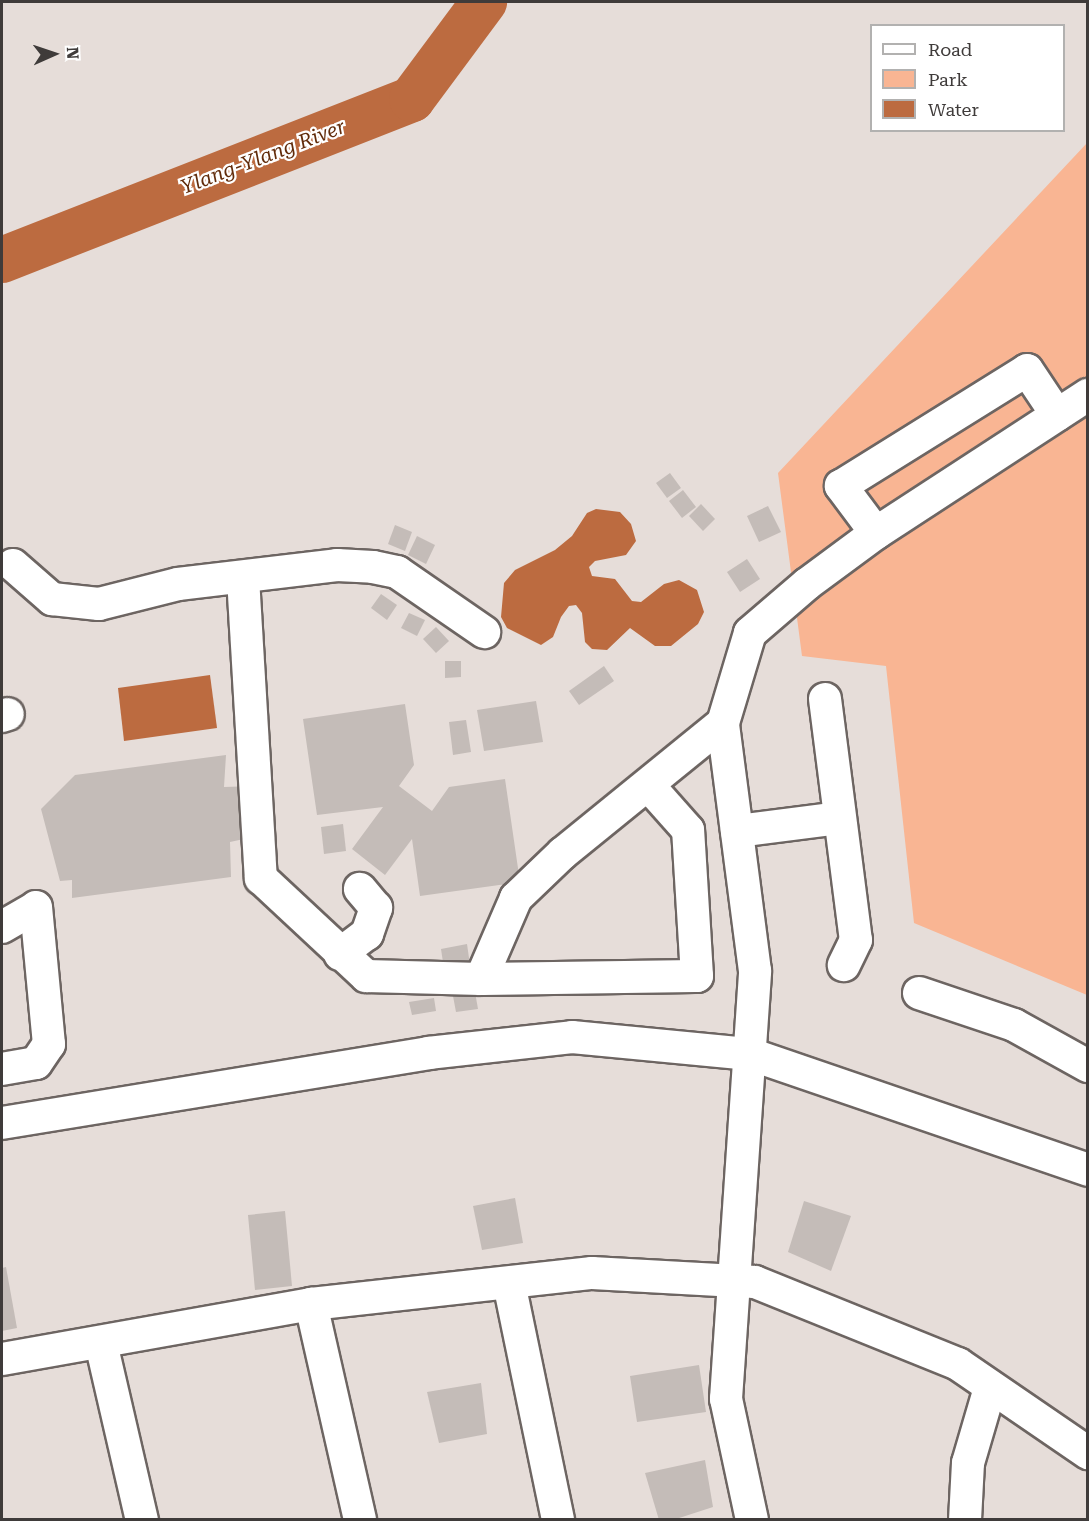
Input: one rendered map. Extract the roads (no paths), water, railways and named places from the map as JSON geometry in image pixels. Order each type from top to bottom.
[{"type":"street","points":[[876,533],[840,486],[1027,370],[1057,415]]},
{"type":"street","points":[[752,1520],[726,1399],[755,971],[723,723],[750,633],[807,584],[876,533],[1088,395]]},
{"type":"street","points":[[13,565],[52,599],[99,604],[178,584],[337,565],[397,572],[484,632]]},
{"type":"street","points":[[243,578],[261,878],[366,976],[482,979],[697,976],[688,830],[648,784]]},
{"type":"street","points":[[825,699],[838,818],[856,940],[844,965]]},
{"type":"street","points":[[482,979],[516,898],[563,853],[723,723]]},
{"type":"street","points":[[737,831],[838,818]]},
{"type":"street","points":[[340,954],[367,934],[376,908],[360,889]]},
{"type":"street","points":[[2,927],[36,907],[49,1044],[36,1063],[2,1069]]},
{"type":"street","points":[[919,993],[1014,1025],[1088,1066]]},
{"type":"street","points":[[2,1123],[428,1053],[572,1037],[750,1054],[1088,1170]]},
{"type":"street","points":[[2,1359],[311,1304],[592,1273],[733,1280],[755,1282],[958,1364],[990,1388],[1088,1452]]},
{"type":"street","points":[[509,1283],[558,1520]]},
{"type":"street","points":[[311,1304],[360,1520]]},
{"type":"street","points":[[101,1343],[142,1520]]},
{"type":"street","points":[[965,1520],[968,1463],[990,1388]]},
{"type":"water","points":[[596,509],[620,512],[631,524],[636,541],[626,555],[595,561],[589,567],[592,576],[615,579],[632,601],[641,602],[664,584],[679,580],[697,590],[704,612],[698,624],[671,646],[655,646],[630,628],[607,650],[592,649],[585,642],[582,613],[576,605],[569,606],[561,617],[553,637],[541,645],[507,628],[501,617],[504,583],[515,570],[555,550],[572,536],[587,513]]},
{"type":"water","points":[[210,675],[217,728],[124,741],[118,688]]},
{"type":"waterway","name":"Ylang-Ylang River","points":[[2,260],[412,99],[484,2]]}]
